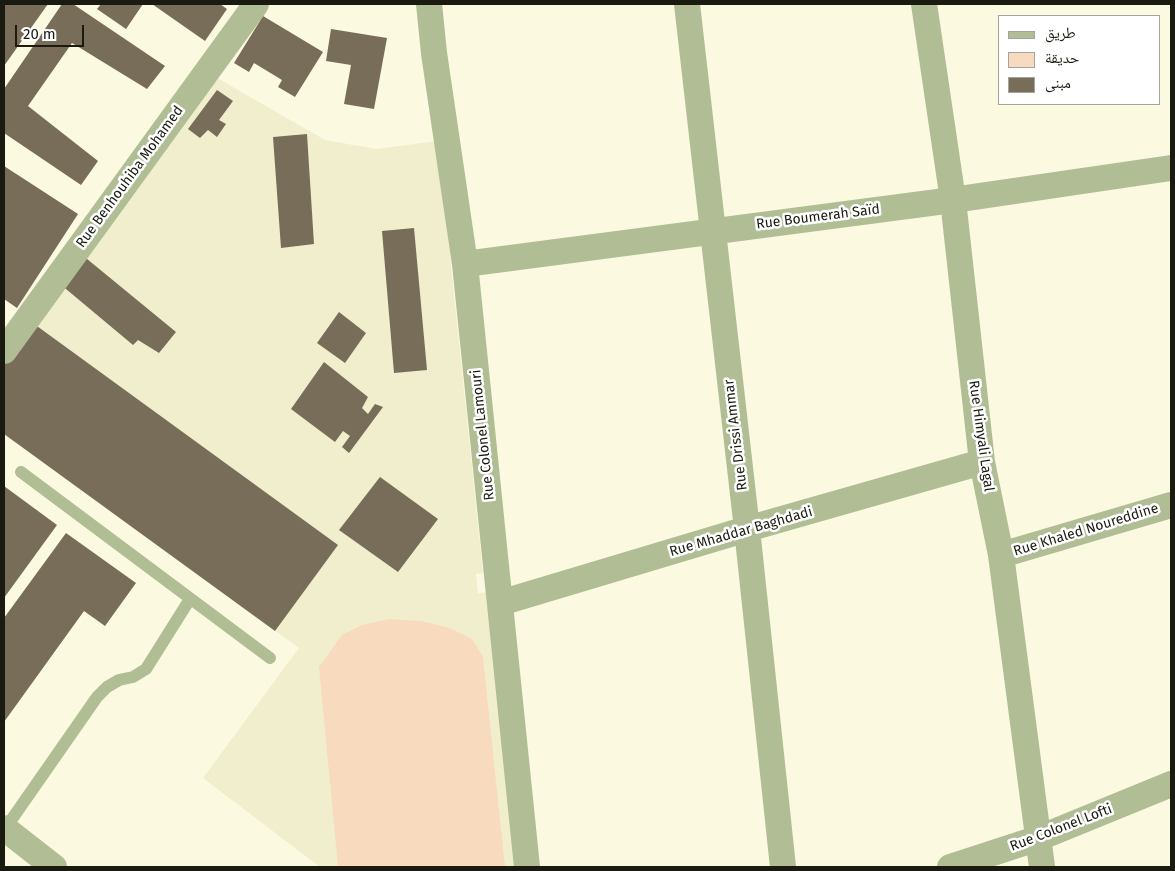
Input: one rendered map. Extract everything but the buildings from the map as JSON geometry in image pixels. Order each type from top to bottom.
[{"type":"street","name":"Rue Benhouhiba Mohamed","points":[[4,351],[256,4]]},
{"type":"street","name":"Rue Colonel Lamouri","points":[[429,4],[434,53],[465,264],[527,867]]},
{"type":"street","name":"Rue Drissi Ammar","points":[[687,4],[747,529],[783,867]]},
{"type":"street","name":"Rue Himyali Lagal","points":[[924,4],[953,200],[982,462],[1001,556],[1042,867]]},
{"type":"street","name":"Rue Boumerah Saïd","points":[[465,264],[712,230],[953,200],[1171,168]]},
{"type":"street","name":"Rue Mhaddar Baghdadi","points":[[500,603],[747,529],[982,462]]},
{"type":"street","name":"Rue Khaled Noureddine","points":[[1001,556],[1171,505]]},
{"type":"street","name":"Rue Colonel Lofti","points":[[950,867],[1039,838],[1171,784]]},
{"type":"street","points":[[4,829],[54,867]]},
{"type":"lane","points":[[20,472],[270,658]]},
{"type":"lane","points":[[4,829],[97,697],[107,687],[119,680],[133,677],[146,668],[190,599]]},
{"type":"shaded area","points":[[210,74],[325,140],[376,149],[438,141],[483,573],[476,574],[478,593],[491,592],[516,867],[320,867],[203,778],[299,648],[4,434],[4,358]]},
{"type":"green space","points":[[389,619],[421,621],[450,628],[472,639],[483,657],[505,867],[338,867],[319,667],[342,635],[362,625]]}]
